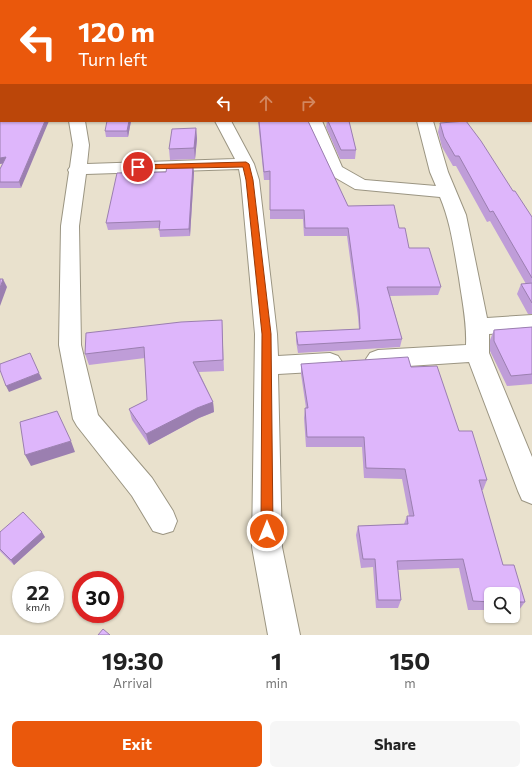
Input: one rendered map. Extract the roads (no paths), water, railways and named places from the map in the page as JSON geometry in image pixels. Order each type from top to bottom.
[{"type":"street","points":[[77,122],[80,145],[70,226],[70,345],[86,419],[142,487],[163,521]]},
{"type":"street","points":[[224,122],[246,164],[250,180],[266,334],[267,547],[284,635]]},
{"type":"street","points":[[314,122],[335,170],[350,180],[361,185],[447,192]]},
{"type":"street","points":[[425,122],[447,192],[457,214],[460,227],[478,327],[477,353],[532,491]]},
{"type":"street","points":[[76,170],[246,164]]},
{"type":"street","points":[[478,327],[532,323]]},
{"type":"street","points":[[266,366],[477,353]]}]
